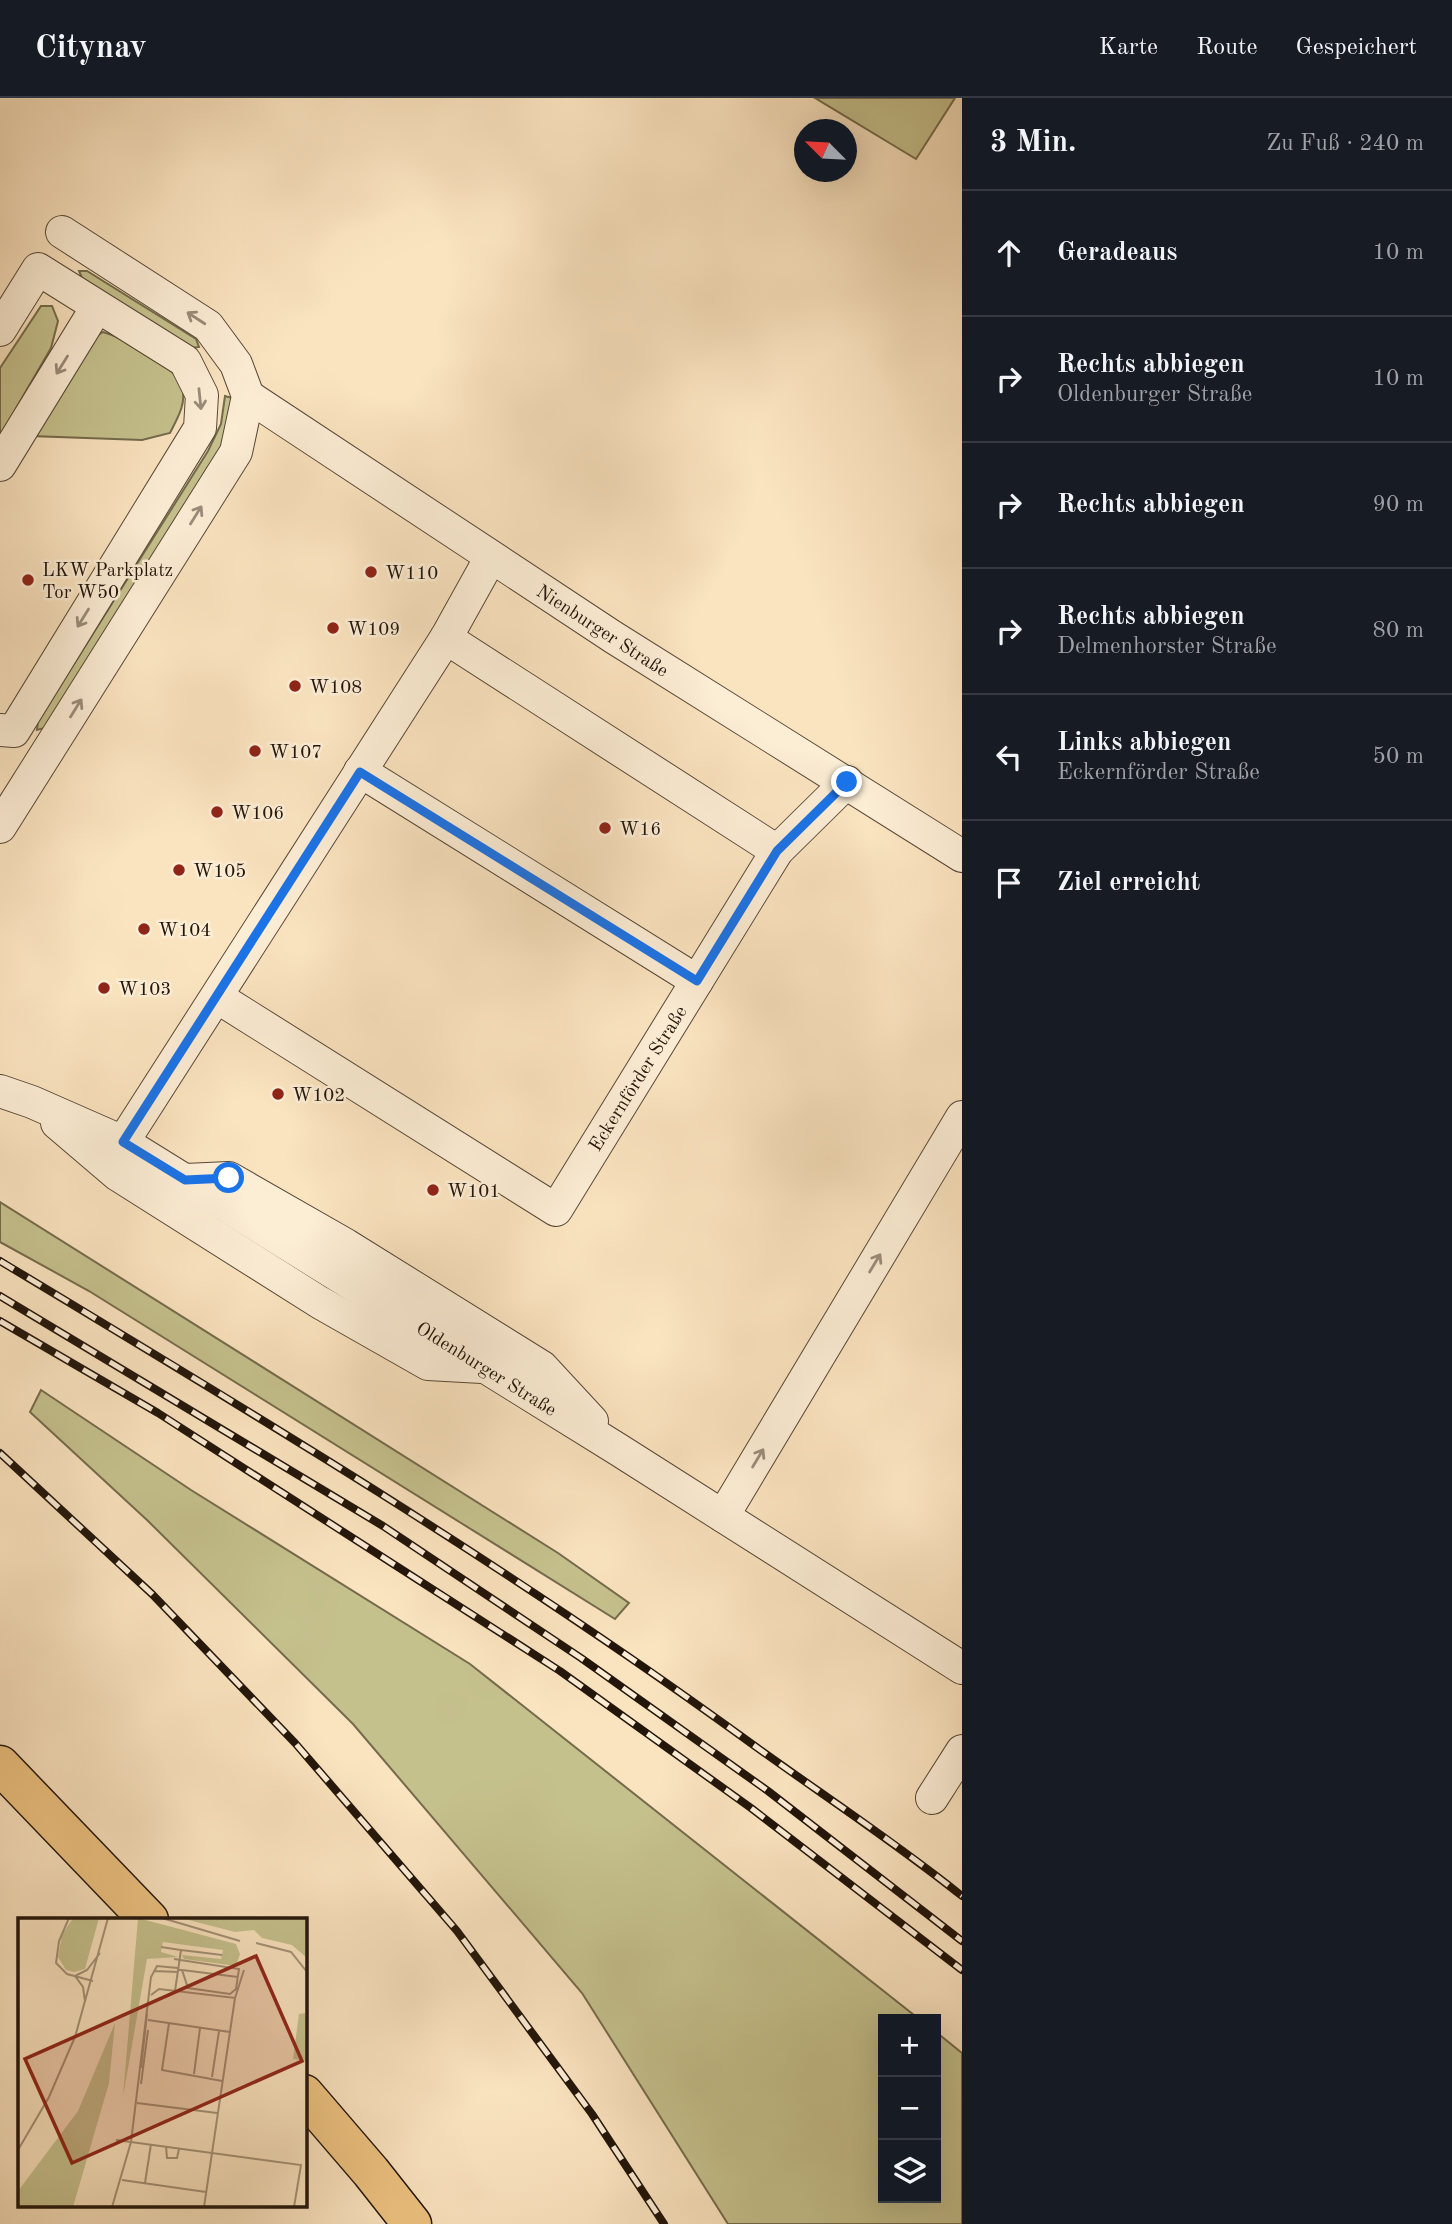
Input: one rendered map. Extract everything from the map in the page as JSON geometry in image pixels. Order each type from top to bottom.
[{"type":"main road","points":[[0,1765],[147,1918]]},
{"type":"main road","points":[[306,2096],[372,2172],[412,2224]]},
{"type":"lane","points":[[0,827],[236,452],[248,396],[236,364],[208,326],[62,232]]},
{"type":"lane","points":[[0,330],[38,269],[185,361],[202,395],[200,428],[7,730],[47,754]]},
{"type":"lane","points":[[0,465],[97,307]]},
{"type":"lane","name":"Nienburger Straße","points":[[248,396],[613,637],[962,856]]},
{"type":"lane","points":[[123,1142],[446,638],[491,557]]},
{"type":"lane","points":[[446,638],[777,851]]},
{"type":"lane","points":[[360,772],[697,981]]},
{"type":"lane","name":"Eckernförder Straße","points":[[217,997],[556,1210],[777,851],[847,782]]},
{"type":"lane","name":"Oldenburger Straße","points":[[0,1091],[123,1142],[619,1450],[962,1668]]},
{"type":"lane","points":[[32,1102],[118,1175],[319,1302],[428,1364],[485,1368]]},
{"type":"lane","points":[[723,1517],[962,1118]]},
{"type":"lane","points":[[185,1180],[229,1178],[346,1245],[542,1367],[619,1450]]},
{"type":"lane","points":[[932,1798],[962,1751]]},
{"type":"shaded area","points":[[815,98],[955,98],[916,159],[857,123],[857,119],[850,119]]},
{"type":"shaded area","points":[[79,271],[87,271],[196,339],[199,347],[192,348],[82,278]]},
{"type":"shaded area","points":[[41,306],[52,306],[58,321],[51,348],[0,436],[0,368]]},
{"type":"shaded area","points":[[103,332],[148,354],[170,370],[177,379],[182,387],[183,399],[170,433],[142,440],[31,436],[93,338]]},
{"type":"shaded area","points":[[225,396],[232,398],[231,420],[219,453],[48,727],[37,730],[38,721],[208,451],[221,424]]},
{"type":"shaded area","points":[[0,1202],[558,1553],[629,1603],[615,1619],[89,1291],[0,1242]]},
{"type":"shaded area","points":[[41,1390],[191,1490],[470,1664],[913,2014],[878,2014],[878,2203],[941,2203],[941,2036],[962,2053],[962,2224],[728,2224],[582,1993],[353,1724],[147,1520],[30,1412]]},
{"type":"railway","points":[[0,1261],[282,1432],[561,1610],[962,1896]]},
{"type":"railway","points":[[0,1296],[383,1526],[581,1658],[768,1791],[962,1941]]},
{"type":"railway","points":[[0,1321],[158,1413],[560,1671],[751,1808],[962,1970]]},
{"type":"railway","points":[[0,1453],[152,1594],[295,1743],[457,1931],[592,2114],[664,2224]]},
{"type":"place","name":"W110","points":[[371,572]]},
{"type":"place","name":"LKW Parkplatz Tor W50","points":[[28,580]]},
{"type":"place","name":"W109","points":[[333,628]]},
{"type":"place","name":"W108","points":[[295,686]]},
{"type":"place","name":"W107","points":[[255,751]]},
{"type":"place","name":"W106","points":[[217,812]]},
{"type":"place","name":"W16","points":[[605,828]]},
{"type":"place","name":"W105","points":[[179,870]]},
{"type":"place","name":"W104","points":[[144,929]]},
{"type":"place","name":"W103","points":[[104,988]]},
{"type":"place","name":"W102","points":[[278,1094]]},
{"type":"place","name":"W101","points":[[433,1190]]},
{"type":"route","points":[[229,1178],[185,1180],[123,1142],[360,772],[697,981],[777,851],[847,782]]}]
